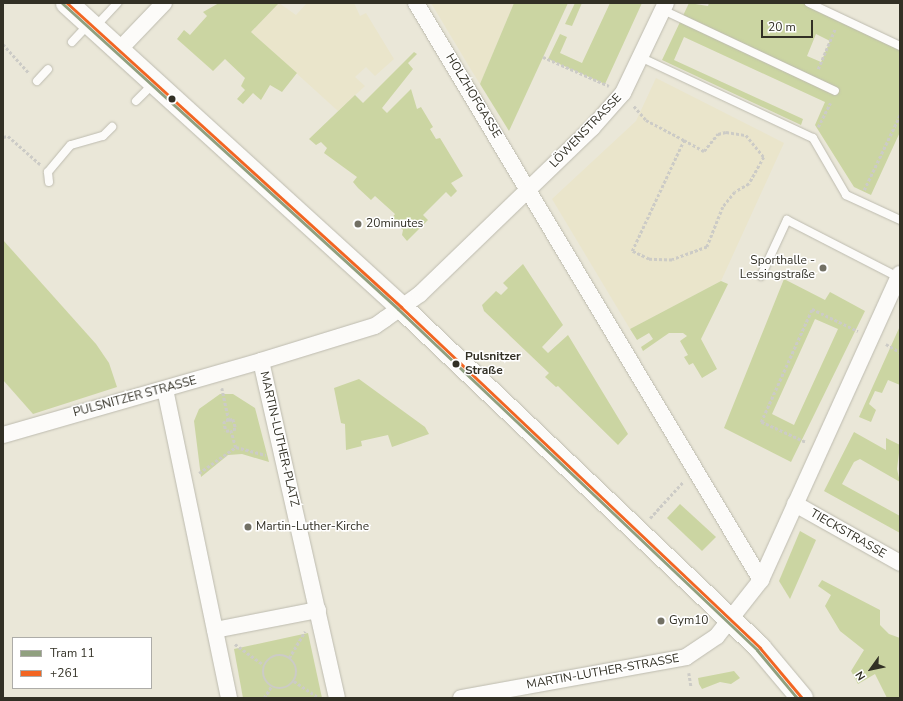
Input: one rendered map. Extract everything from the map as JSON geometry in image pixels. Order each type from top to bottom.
[{"type":"main road","points":[[67,3],[401,307],[732,621],[802,698]]},
{"type":"street","points":[[119,50],[164,3]]},
{"type":"street","name":"HOLZHOFGASSE","points":[[416,3],[761,580]]},
{"type":"street","name":"LÖWENSTRASSE","points":[[401,307],[529,190],[623,92],[664,6]]},
{"type":"street","name":"MARTIN-LUTHER-STRASSE","points":[[461,698],[515,693],[686,657],[706,646],[732,621],[761,580],[899,275]]},
{"type":"street","name":"PULSNITZER STRASSE","points":[[3,435],[261,361],[375,326],[401,307]]},
{"type":"street","name":"MARTIN-LUTHER-PLATZ","points":[[261,361],[337,698]]},
{"type":"street","points":[[165,389],[229,698]]},
{"type":"street","name":"TIECKSTRASSE","points":[[795,504],[900,563]]},
{"type":"street","points":[[215,630],[318,610]]},
{"type":"lane","points":[[72,42],[117,3]]},
{"type":"lane","points":[[809,3],[900,46]]},
{"type":"lane","points":[[664,6],[835,91]]},
{"type":"lane","points":[[640,57],[813,138],[846,195],[900,220]]},
{"type":"lane","points":[[37,81],[48,68]]},
{"type":"lane","points":[[136,101],[154,82]]},
{"type":"lane","points":[[49,182],[48,172],[70,145],[103,136],[112,127]]},
{"type":"lane","points":[[761,276],[787,220],[899,275]]},
{"type":"path","points":[[813,80],[840,18]]},
{"type":"path","points":[[3,44],[37,81]]},
{"type":"path","points":[[544,57],[623,92],[646,120],[684,140],[704,151],[718,134],[746,135],[764,157],[748,184],[735,192],[723,207],[707,247],[672,260],[649,259],[632,251],[684,140]]},
{"type":"path","points":[[813,138],[835,91]]},
{"type":"path","points":[[859,201],[900,115]]},
{"type":"path","points":[[3,137],[8,136],[38,163]]},
{"type":"path","points":[[820,449],[761,422],[812,309],[871,338]]},
{"type":"path","points":[[225,402],[229,420]]},
{"type":"path","points":[[233,419],[236,429],[231,430],[226,431],[224,421],[233,419]]},
{"type":"path","points":[[231,430],[236,447]]},
{"type":"path","points":[[185,488],[202,470],[236,447],[254,451]]},
{"type":"path","points":[[637,532],[695,470]]},
{"type":"path","points":[[289,658],[318,610]]},
{"type":"path","points":[[215,630],[264,665]]},
{"type":"path","points":[[275,656],[289,658],[296,669],[294,682],[283,689],[270,687],[264,679],[264,665],[275,656]]},
{"type":"path","points":[[294,682],[320,698]]},
{"type":"path","points":[[264,698],[270,687]]},
{"type":"shaded area","points":[[279,3],[296,15],[307,3],[354,3],[360,16],[366,13],[394,59],[375,76],[366,67],[355,77],[365,86],[338,111],[251,32]]},
{"type":"shaded area","points":[[431,3],[514,3],[480,84],[470,68]]},
{"type":"shaded area","points":[[656,78],[784,143],[721,281],[630,329],[552,199],[636,121]]},
{"type":"green space","points":[[219,3],[279,3],[251,32],[297,73],[282,92],[270,85],[261,100],[253,93],[243,104],[237,99],[245,90],[241,86],[245,78],[225,59],[213,71],[177,39],[184,30],[190,35],[207,16],[203,12]]},
{"type":"green space","points":[[514,3],[568,3],[509,131],[480,84]]},
{"type":"green space","points":[[575,3],[582,3],[572,26],[565,24]]},
{"type":"green space","points":[[610,3],[642,3],[605,84],[548,59],[560,34],[567,37],[560,53],[582,63]]},
{"type":"green space","points":[[689,3],[708,6],[709,3],[809,3],[900,46],[900,132],[871,195],[854,187],[815,125],[825,102],[684,37],[674,60],[803,119],[801,125],[662,60]],"holes":[[[816,34],[830,41],[821,62],[807,56]]]},
{"type":"green space","points":[[414,52],[417,54],[408,63],[413,69],[382,108],[387,113],[411,89],[417,109],[421,107],[433,127],[430,129],[436,139],[440,138],[463,176],[451,183],[457,191],[451,197],[446,192],[423,215],[428,220],[407,241],[402,235],[403,230],[392,218],[395,214],[375,196],[371,200],[358,188],[353,182],[357,177],[324,153],[327,148],[321,142],[316,145],[309,139],[355,95],[363,103]]},
{"type":"green space","points":[[3,240],[96,344],[109,363],[117,387],[33,414],[3,380]]},
{"type":"green space","points":[[523,264],[563,325],[542,347],[548,353],[568,335],[628,434],[618,445],[558,386],[556,387],[545,377],[549,373],[484,311],[482,305],[496,291],[501,295],[508,288],[503,283]]},
{"type":"green space","points":[[784,279],[825,300],[830,292],[865,311],[791,462],[724,428]],"holes":[[[815,319],[838,329],[794,425],[772,414]]]},
{"type":"green space","points":[[721,281],[728,284],[701,339],[717,369],[702,378],[693,363],[689,365],[684,357],[688,355],[680,341],[687,336],[683,333],[669,333],[643,351],[641,347],[653,339],[649,333],[637,340],[630,329]]},
{"type":"green space","points":[[900,326],[900,385],[888,380],[882,393],[875,391],[869,404],[876,410],[871,422],[859,417]]},
{"type":"green space","points":[[359,379],[425,427],[429,434],[392,447],[388,435],[361,441],[362,446],[346,450],[345,424],[341,423],[334,388]]},
{"type":"green space","points":[[220,394],[233,394],[255,408],[269,462],[242,454],[228,455],[201,477],[194,421],[199,409]]},
{"type":"green space","points":[[854,432],[886,450],[886,438],[900,445],[897,469],[900,482],[860,459],[854,462],[842,484],[900,516],[900,533],[824,491]]},
{"type":"green space","points":[[680,504],[716,537],[702,551],[667,518]]},
{"type":"green space","points":[[800,531],[816,540],[790,599],[779,581]]},
{"type":"green space","points":[[822,580],[880,610],[880,625],[889,634],[900,638],[900,698],[887,698],[875,674],[858,684],[851,671],[864,650],[840,631],[825,606],[831,595],[818,586]]},
{"type":"green space","points":[[308,633],[322,698],[243,698],[234,649]]},
{"type":"green space","points":[[734,671],[740,678],[731,684],[720,682],[702,689],[699,684],[698,678]]},
{"type":"tram line","name":"11","points":[[62,3],[398,309],[757,650],[797,698]]},
{"type":"transit line","name":"+261","points":[[67,3],[401,307],[760,648],[802,698]]},
{"type":"place","name":"20minutes","points":[[358,224]]},
{"type":"place","name":"Sporthalle - Lessingstraße","points":[[823,268]]},
{"type":"place","name":"Pulsnitzer Straße","points":[[456,364]]},
{"type":"place","name":"Martin-Luther-Kirche","points":[[248,527]]},
{"type":"place","name":"Gym10","points":[[661,621]]}]
